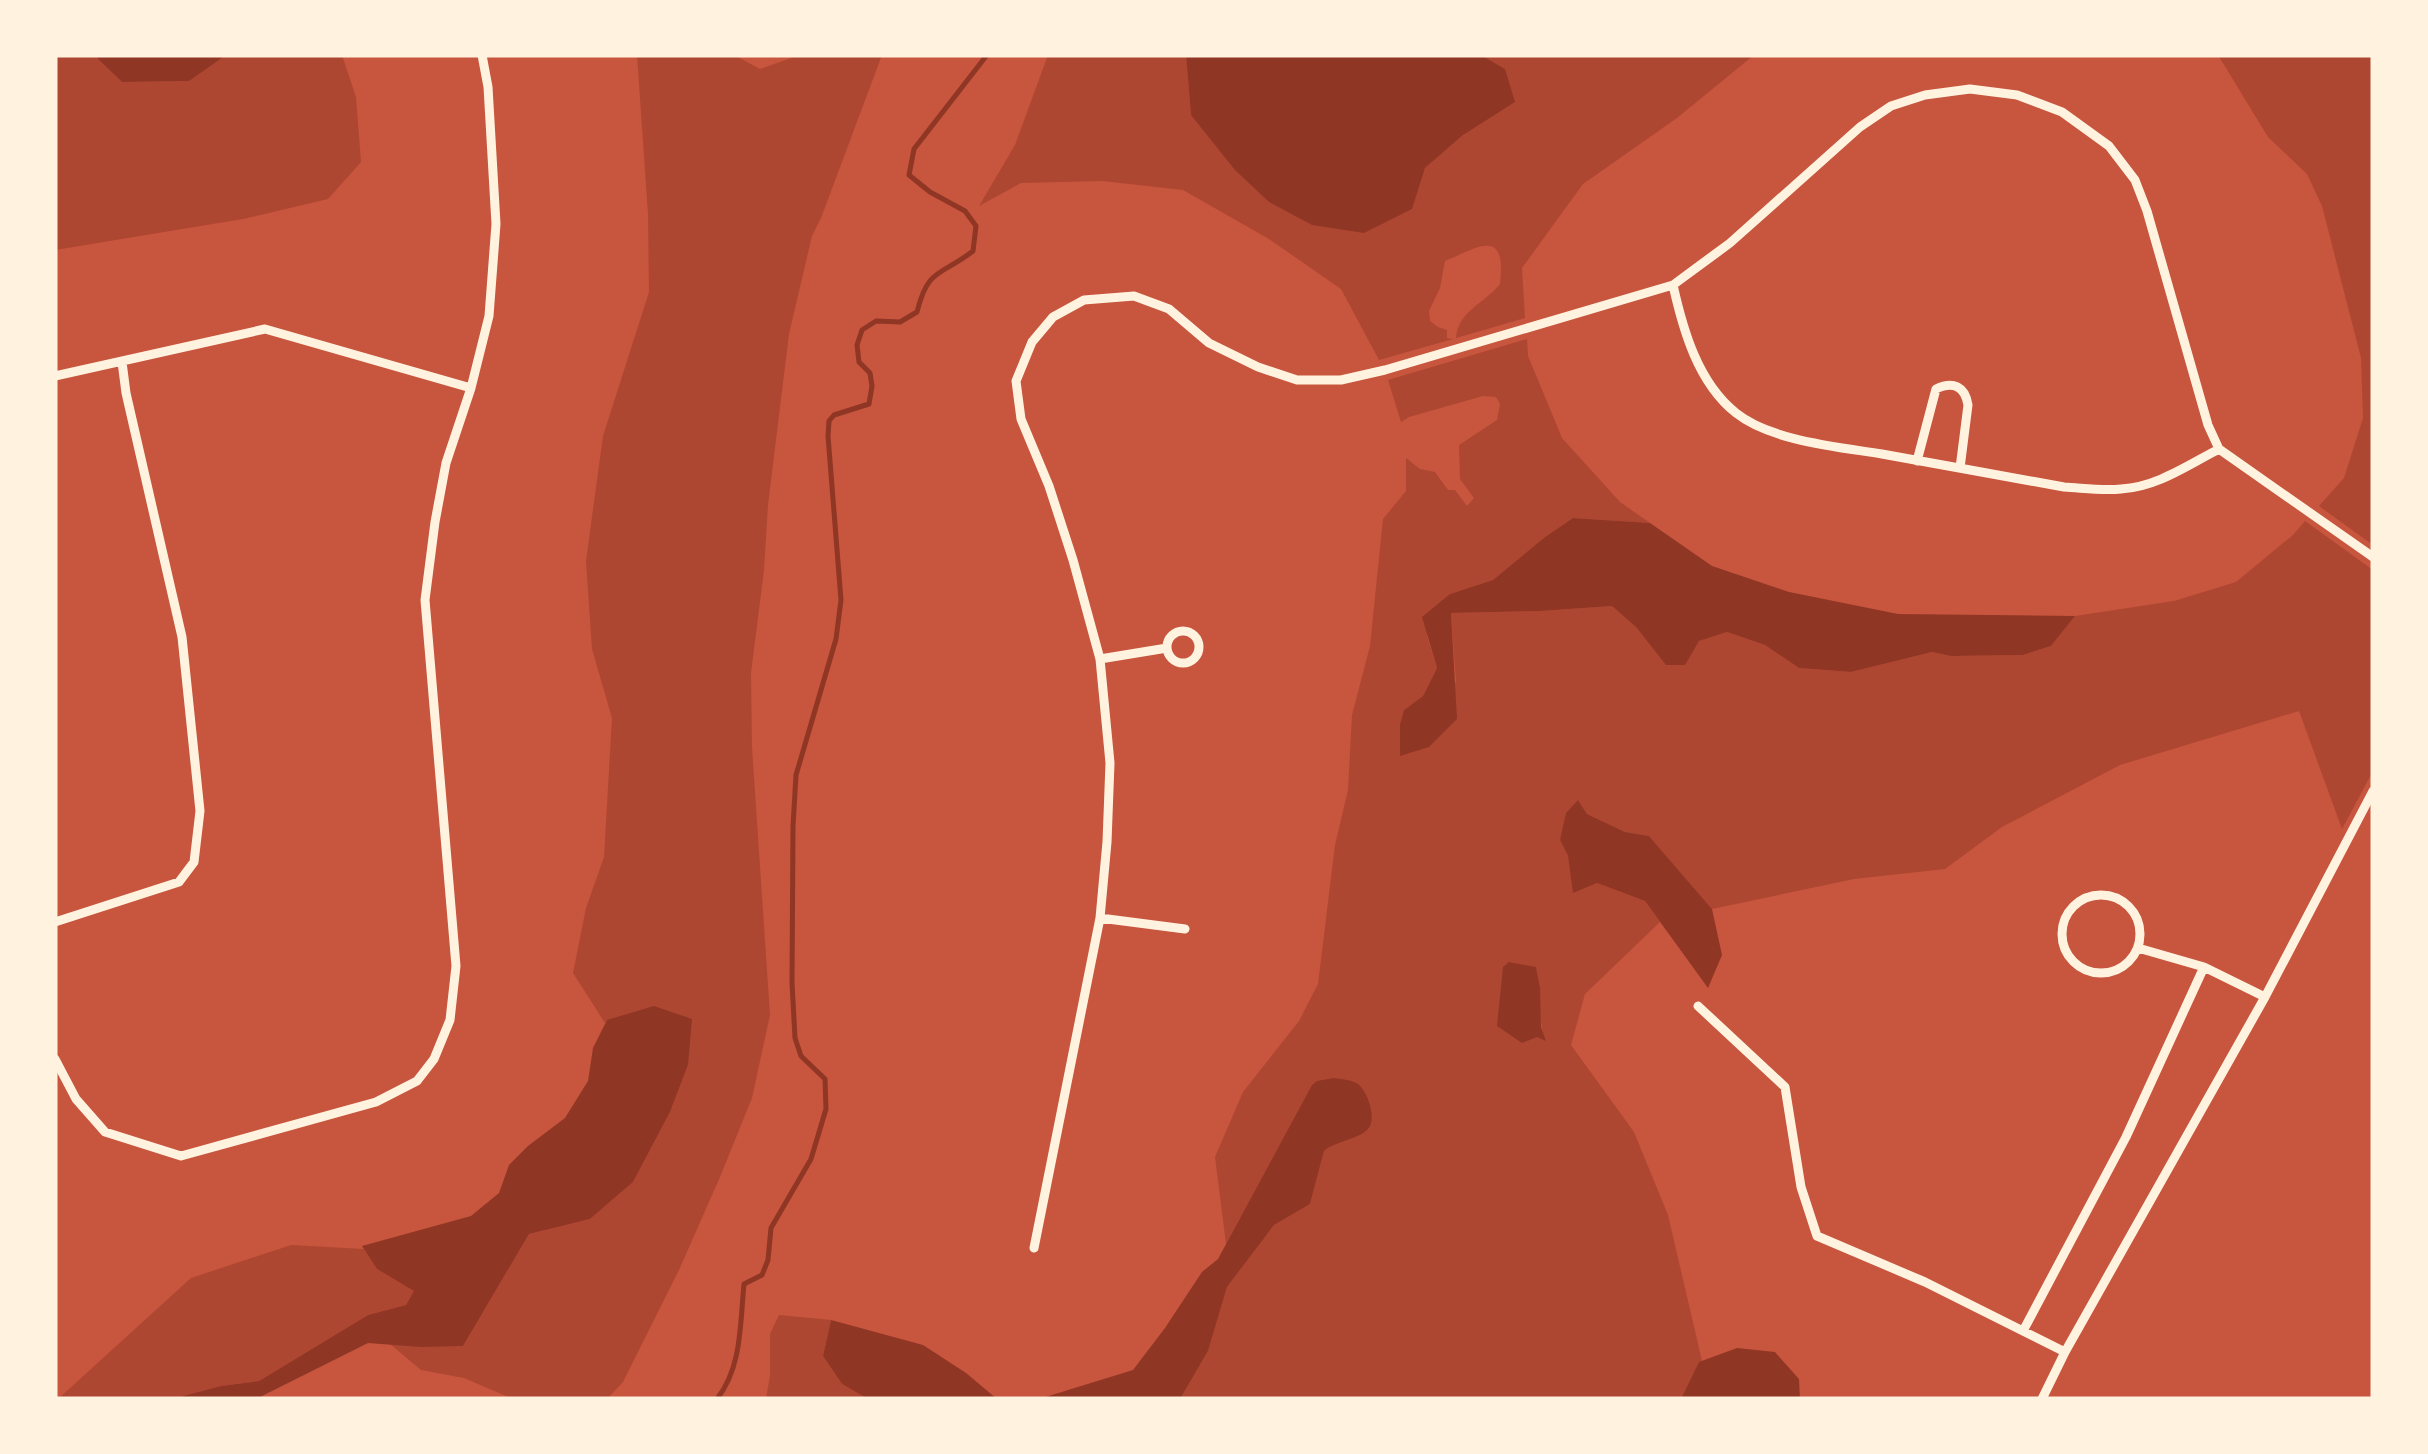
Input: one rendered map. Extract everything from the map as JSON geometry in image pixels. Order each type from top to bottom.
[{"type":"street","points":[[55,1059],[76,1100],[106,1132],[181,1156],[376,1102],[418,1080],[434,1059],[450,1020],[456,966],[425,600],[446,463],[489,316],[496,224],[488,87],[482,55]]},
{"type":"street","points":[[1034,1248],[1100,918],[1108,842],[1110,764],[1100,659],[1073,560],[1021,419],[1016,381],[1032,342],[1053,317],[1084,300],[1134,296],[1169,309],[1210,343],[1258,367],[1297,380],[1342,380],[1672,285],[1730,243],[1860,127],[1892,106],[1925,95],[1970,89],[2017,95],[2062,112],[2109,146],[2135,180],[2208,426],[2219,449],[2373,558]]},
{"type":"street","points":[[1672,285],[1696,359],[1717,395],[1738,415],[1784,437],[2064,486],[2124,489],[2158,482],[2219,449]]},
{"type":"street","points":[[55,376],[265,329],[471,388]]},
{"type":"street","points":[[55,922],[179,882],[194,862],[200,811],[182,636],[122,362]]},
{"type":"street","points":[[1917,461],[1936,390],[1952,384],[1960,387],[1968,405],[1960,468]]},
{"type":"street","points":[[1100,659],[1167,648]]},
{"type":"street","points":[[2042,1399],[2266,996],[2373,791]]},
{"type":"street","points":[[2112,896],[2124,902],[2139,922],[2138,948],[2122,968],[2097,973],[2084,970],[2066,952],[2062,940],[2066,915],[2086,898],[2112,896]]},
{"type":"street","points":[[1100,918],[1185,929]]},
{"type":"street","points":[[2138,948],[2204,967],[2266,996]]},
{"type":"street","points":[[2022,1331],[2126,1136],[2204,967]]},
{"type":"street","points":[[1698,1006],[1785,1087],[1801,1187],[1818,1236],[1925,1282],[2065,1352]]},
{"type":"shaded area","points":[[55,55],[98,55],[122,82],[188,81],[226,55],[342,55],[356,97],[361,162],[328,199],[243,219],[55,250]]},
{"type":"shaded area","points":[[98,55],[226,55],[189,81],[122,82]]},
{"type":"shaded area","points":[[637,55],[734,55],[760,69],[800,55],[882,55],[812,236],[789,334],[751,673],[752,747],[770,1015],[752,1098],[679,1270],[623,1382],[607,1399],[513,1399],[464,1378],[421,1370],[390,1344],[463,1346],[529,1234],[590,1219],[633,1182],[670,1112],[688,1065],[607,1020],[605,1023],[573,973],[586,908],[604,857],[612,718],[592,649],[586,561],[603,436],[649,292]]},
{"type":"shaded area","points":[[1048,55],[1186,55],[1191,115],[1411,209],[1425,168],[1463,135],[1505,69],[1481,55],[1754,55],[1677,118],[1583,184],[1522,268],[1525,318],[1456,338],[1461,321],[1500,284],[1499,254],[1494,248],[1478,247],[1445,261],[1440,288],[1429,311],[1430,321],[1447,330],[1447,338],[1453,339],[1379,360],[1341,289],[1269,239],[1183,190],[1102,181],[1021,183],[979,206],[1015,145]]},
{"type":"shaded area","points":[[1186,55],[1481,55],[1505,69],[1515,102],[1463,135],[1425,168],[1412,209],[1364,233],[1312,225],[1269,202],[1235,170],[1191,115]]},
{"type":"shaded area","points":[[2218,55],[2373,55],[2373,545],[2319,506],[2344,478],[2363,418],[2361,358],[2322,206],[2307,174],[2268,137]]},
{"type":"shaded area","points":[[1527,339],[1528,356],[1562,438],[1620,502],[1650,523],[1573,518],[1493,580],[1450,594],[1427,636],[1437,668],[1423,696],[1404,710],[1400,724],[1401,756],[1456,682],[1451,613],[1612,606],[1637,628],[1699,641],[1727,632],[1765,645],[1799,668],[1851,672],[1932,652],[1951,656],[2023,655],[2051,646],[2075,616],[2174,601],[2236,582],[2305,521],[2373,570],[2373,771],[2342,829],[2299,711],[2120,765],[2002,827],[1945,869],[1854,879],[1712,909],[1649,836],[1625,832],[1587,814],[1578,800],[1560,840],[1568,856],[1574,892],[1597,883],[1645,901],[1660,922],[1585,994],[1571,1045],[1634,1132],[1668,1215],[1702,1361],[1681,1399],[1180,1399],[1208,1351],[1227,1287],[1274,1225],[1310,1204],[1324,1151],[1370,1125],[1369,1105],[1361,1088],[1317,1081],[1226,1244],[1215,1157],[1243,1092],[1299,1021],[1318,984],[1335,845],[1348,790],[1352,715],[1370,646],[1383,519],[1406,491],[1406,458],[1420,469],[1435,472],[1467,506],[1474,498],[1460,479],[1459,445],[1497,420],[1500,404],[1496,397],[1483,396],[1401,422],[1388,380]],"holes":[[[1509,962],[1536,968],[1541,1022],[1545,1040],[1538,1037]]]},
{"type":"shaded area","points":[[1573,518],[1650,523],[1712,566],[1789,592],[1898,614],[2075,616],[2051,646],[2023,655],[1951,656],[1932,652],[1851,672],[1799,668],[1765,645],[1727,632],[1699,641],[1685,665],[1666,665],[1637,628],[1612,606],[1451,613],[1457,719],[1429,747],[1400,756],[1404,710],[1423,696],[1437,668],[1422,617],[1450,594],[1493,580]]},
{"type":"shaded area","points":[[1578,800],[1587,814],[1625,832],[1649,836],[1712,909],[1722,955],[1708,988],[1645,901],[1597,883],[1573,893],[1568,856],[1560,840],[1566,813]]},
{"type":"shaded area","points":[[1509,962],[1536,967],[1541,1027],[1546,1041],[1537,1037],[1522,1043],[1497,1026],[1503,967]]},
{"type":"shaded area","points":[[654,1006],[692,1019],[688,1065],[670,1112],[633,1182],[590,1219],[529,1234],[463,1346],[368,1343],[256,1399],[181,1399],[221,1386],[259,1381],[368,1315],[406,1305],[414,1291],[377,1269],[362,1246],[471,1216],[499,1193],[509,1165],[565,1118],[588,1081],[593,1048],[607,1020]]},
{"type":"shaded area","points":[[1334,1078],[1362,1088],[1370,1106],[1371,1125],[1324,1151],[1310,1204],[1274,1225],[1227,1287],[1208,1351],[1180,1399],[1039,1399],[1133,1370],[1202,1272],[1218,1259],[1312,1085]]},
{"type":"shaded area","points":[[291,1245],[364,1249],[377,1269],[415,1291],[406,1305],[368,1315],[259,1381],[221,1386],[181,1399],[58,1399],[191,1278]]},
{"type":"shaded area","points":[[779,1315],[831,1320],[823,1356],[842,1384],[868,1399],[766,1399],[770,1334]]},
{"type":"shaded area","points":[[831,1320],[923,1345],[997,1399],[868,1399],[842,1384],[823,1356]]},
{"type":"shaded area","points":[[1737,1348],[1775,1352],[1799,1379],[1800,1399],[1681,1399],[1699,1362]]},
{"type":"waterway","points":[[717,1399],[735,1359],[744,1284],[762,1275],[768,1260],[771,1228],[811,1159],[826,1109],[825,1079],[801,1056],[795,1038],[792,983],[796,775],[836,639],[841,600],[829,421],[834,415],[869,404],[870,373],[859,362],[857,345],[862,330],[876,321],[900,322],[917,312],[931,280],[973,251],[976,226],[965,211],[909,175],[914,149],[987,55]]}]
